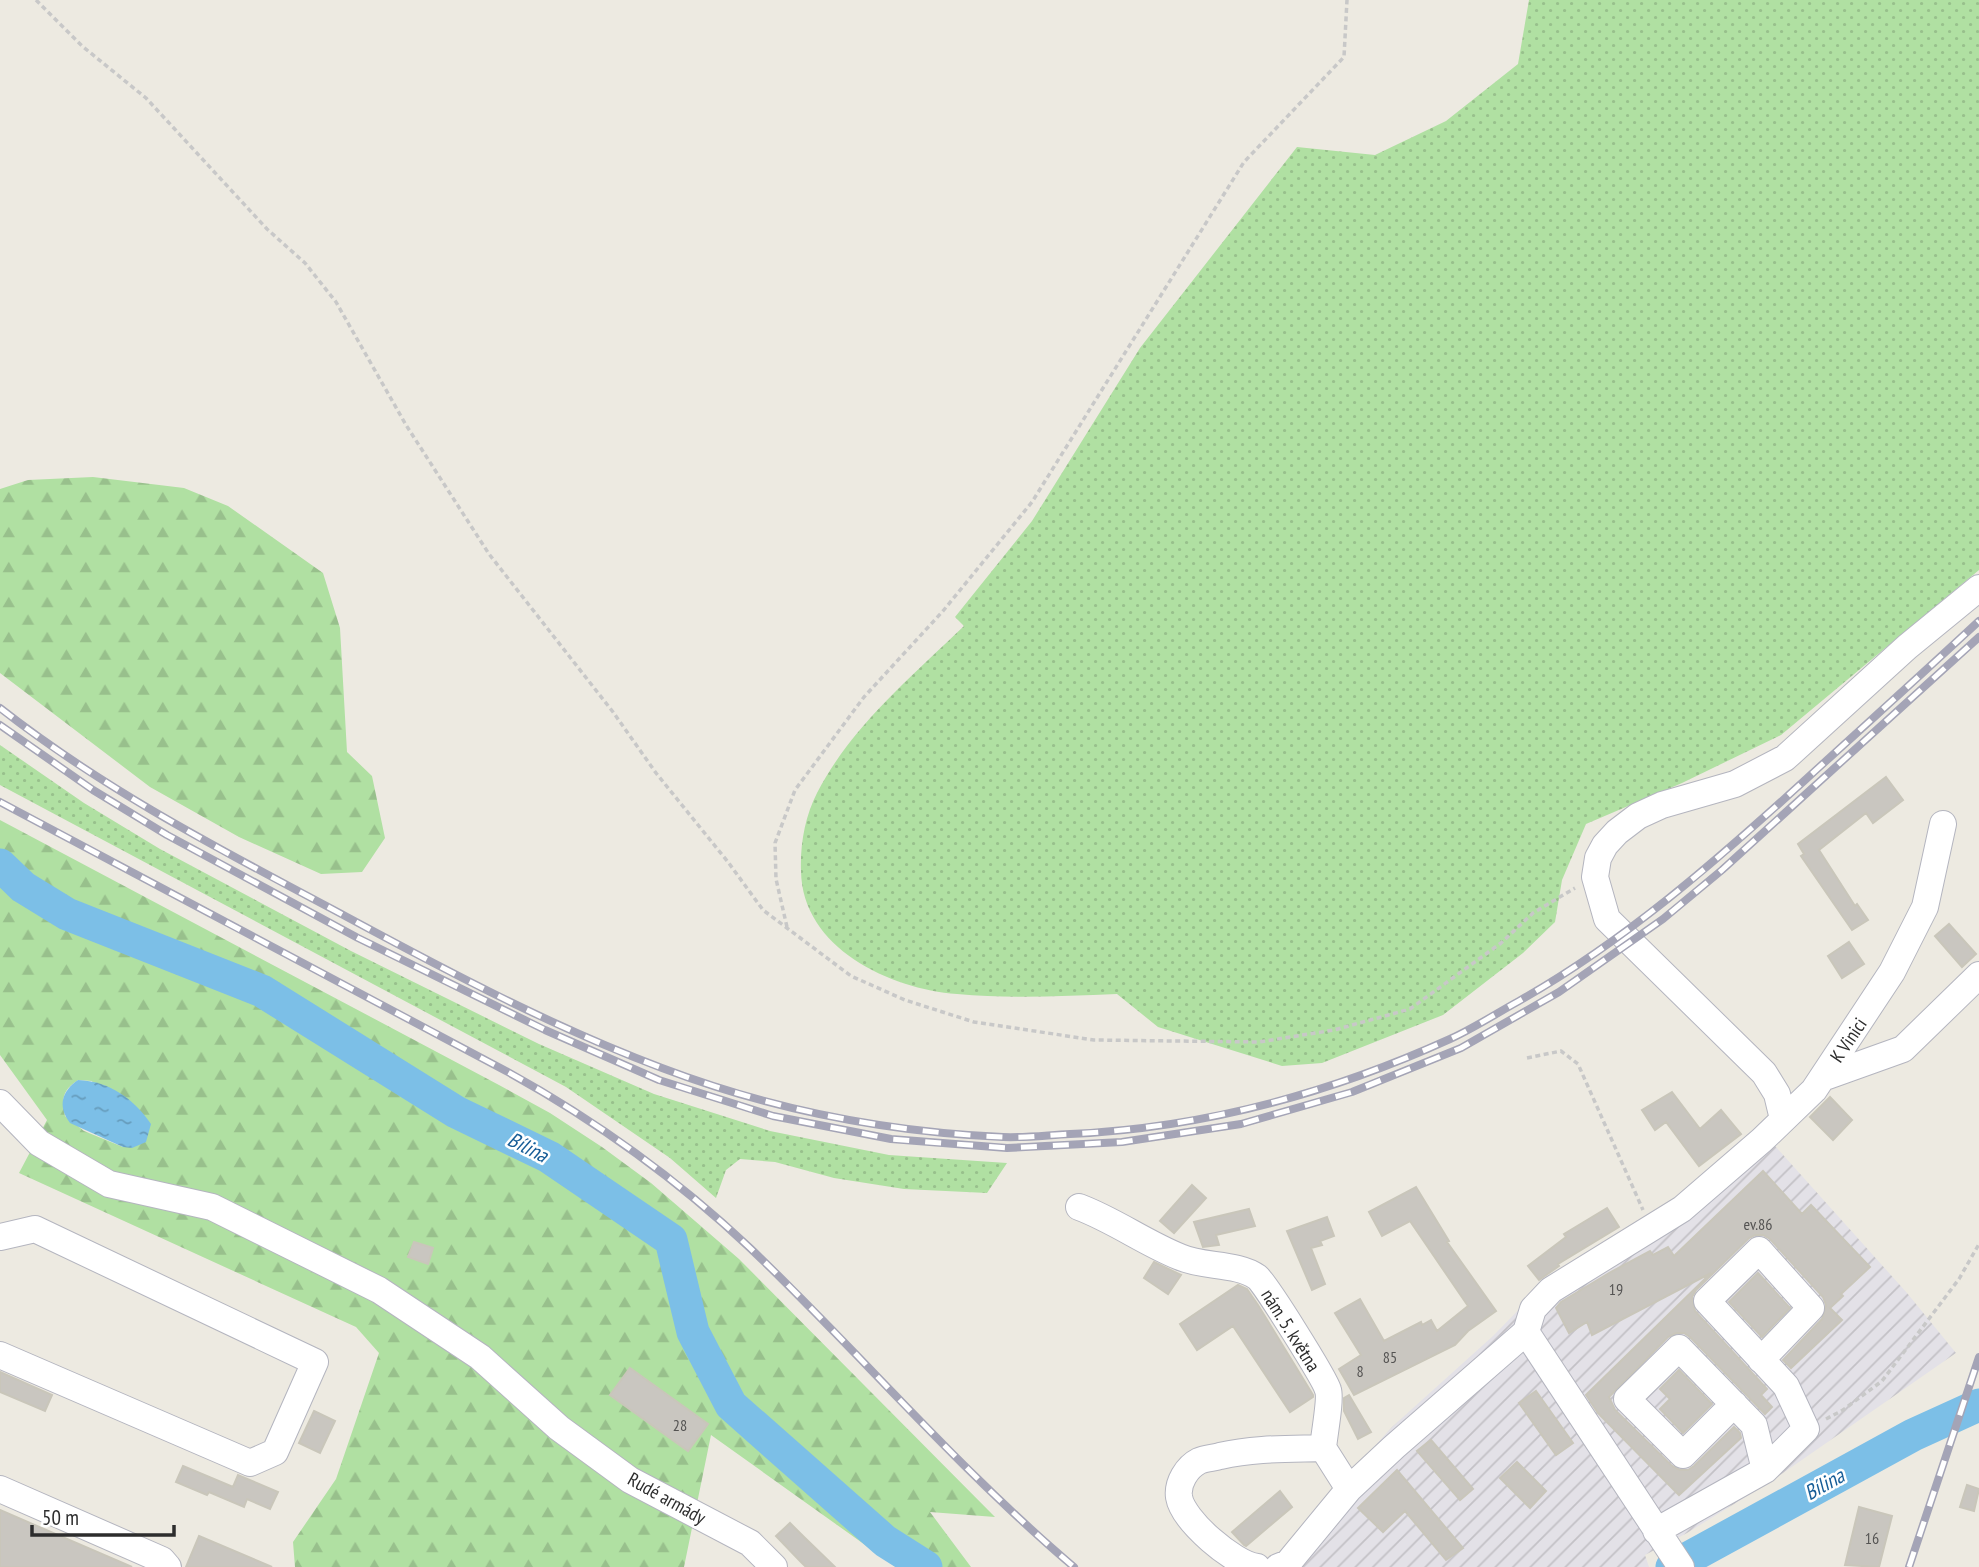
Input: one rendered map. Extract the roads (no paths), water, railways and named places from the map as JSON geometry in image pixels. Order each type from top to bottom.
[{"type":"street","points":[[1783,1119],[1777,1094],[1764,1073],[1607,919],[1595,877],[1598,858],[1617,832],[1638,816],[1661,805],[1735,784],[1785,758],[1907,647],[1979,588]]},
{"type":"street","name":"K Vinici","points":[[1526,1332],[1533,1309],[1551,1290],[1682,1209],[1762,1140],[1814,1090],[1892,972],[1925,907],[1943,824]]},
{"type":"street","points":[[1822,1078],[1903,1049],[1979,975]]},
{"type":"street","name":"Rudé armády","points":[[0,1103],[39,1143],[109,1184],[212,1207],[379,1290],[480,1357],[559,1428],[630,1480],[750,1544],[774,1567]]},
{"type":"street","name":"nám. 5. května","points":[[1079,1208],[1102,1216],[1154,1246],[1184,1259],[1243,1271],[1258,1277],[1329,1391],[1323,1448]]},
{"type":"street","points":[[0,1237],[35,1229],[315,1362],[275,1452],[250,1463],[0,1354]]},
{"type":"street","points":[[1278,1567],[1288,1563],[1349,1489],[1526,1332],[1681,1567]]},
{"type":"street","points":[[1660,1536],[1765,1470],[1806,1429],[1786,1386],[1761,1360]]},
{"type":"street","points":[[1734,1404],[1754,1425],[1765,1470]]},
{"type":"street","points":[[1257,1567],[1235,1559],[1215,1544],[1188,1514],[1178,1496],[1187,1470],[1200,1461],[1250,1450],[1323,1448],[1349,1489]]},
{"type":"street","points":[[0,1489],[162,1560],[168,1567]]},
{"type":"water","points":[[78,1080],[100,1084],[129,1099],[151,1124],[146,1142],[132,1148],[123,1147],[70,1123],[64,1111],[63,1099],[68,1089]]},
{"type":"waterway","name":"Bílina","points":[[0,865],[23,887],[67,914],[262,991],[456,1112],[549,1157],[671,1240],[693,1332],[731,1405],[885,1541],[926,1567]]},
{"type":"waterway","name":"Bílina","points":[[1672,1567],[1913,1435],[1979,1405]]},
{"type":"railway","points":[[0,708],[82,767],[213,845],[463,978],[541,1017],[621,1052],[703,1083],[787,1107],[830,1116],[916,1130],[1028,1137],[1119,1130],[1216,1116],[1359,1076],[1468,1030],[1558,978],[1668,899],[1771,811],[1979,621]]},
{"type":"railway","points":[[0,725],[93,790],[167,835],[358,938],[545,1030],[659,1080],[773,1116],[891,1139],[1007,1148],[1122,1142],[1241,1124],[1352,1092],[1461,1048],[1559,992],[1663,919],[1722,870],[1979,637]]},
{"type":"railway","points":[[0,802],[506,1071],[571,1109],[634,1152],[664,1174],[750,1248],[990,1491],[1074,1567]]},
{"type":"railway","points":[[1909,1567],[1979,1357]]}]
